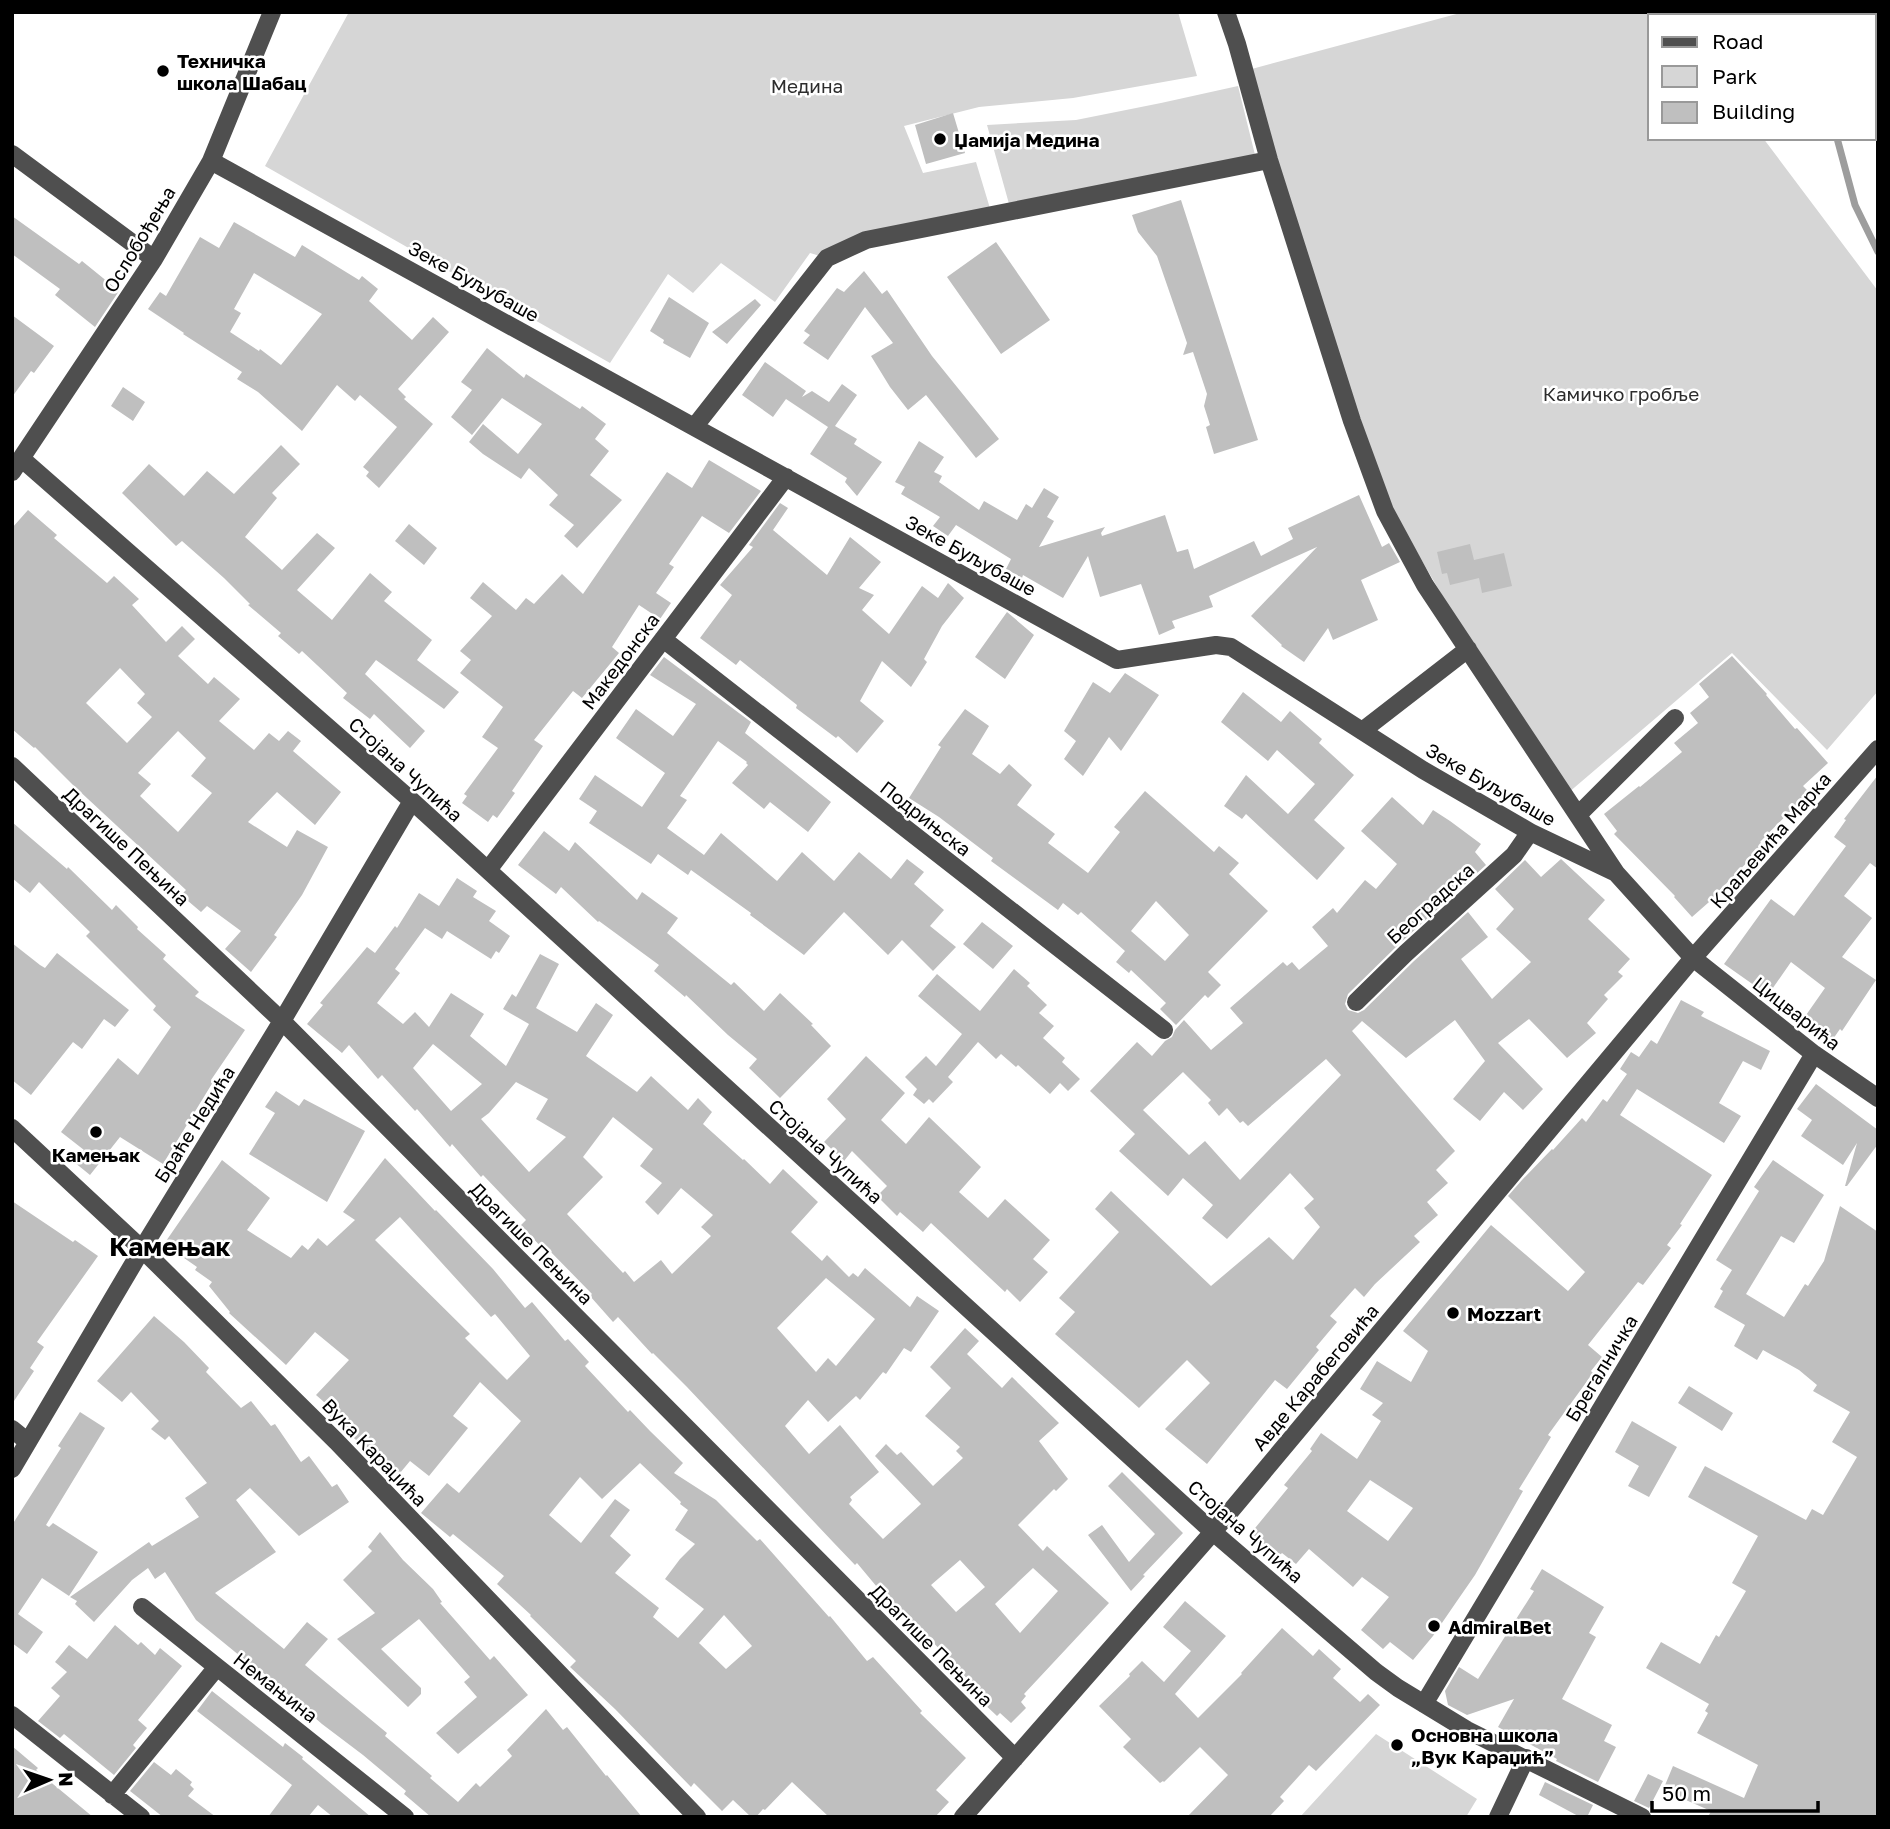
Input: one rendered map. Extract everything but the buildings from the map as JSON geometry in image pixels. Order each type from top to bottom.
[{"type":"street","name":"Ослобођења","points":[[17,465],[154,259],[211,161],[272,12]]},
{"type":"street","points":[[1226,12],[1269,160],[1352,421],[1385,511],[1425,585],[1616,873]]},
{"type":"street","points":[[12,154],[154,259]]},
{"type":"street","points":[[695,426],[827,258],[866,240],[1269,160]]},
{"type":"street","name":"Зеке Буљубаше","points":[[211,161],[1117,660],[1216,645],[1231,646],[1423,770],[1530,832],[1616,873],[1693,958]]},
{"type":"street","name":"Стојана Чупића","points":[[17,465],[412,801],[1213,1532],[1376,1672],[1468,1730],[1642,1817]]},
{"type":"street","name":"Македонска","points":[[488,870],[786,477]]},
{"type":"street","name":"Подрињска","points":[[663,639],[1164,1030]]},
{"type":"street","points":[[1362,731],[1468,649]]},
{"type":"street","points":[[1578,815],[1675,719]]},
{"type":"street","name":"Краљевића Марка","points":[[1693,958],[1878,749]]},
{"type":"street","name":"Драгише Пењина","points":[[12,766],[282,1021],[1015,1759]]},
{"type":"street","name":"Браће Недића","points":[[12,1469],[412,801]]},
{"type":"street","name":"Београдска","points":[[1356,1002],[1514,855],[1530,832]]},
{"type":"street","name":"Цицварића","points":[[1693,958],[1814,1054],[1878,1098]]},
{"type":"street","name":"Авде Карабеговића","points":[[963,1817],[1213,1532],[1693,958]]},
{"type":"street","name":"Брегалничка","points":[[1424,1704],[1814,1054]]},
{"type":"street","name":"Вука Караџића","points":[[12,1128],[142,1249],[336,1441],[697,1817]]},
{"type":"street","points":[[12,1429],[28,1442]]},
{"type":"street","points":[[142,1607],[216,1667]]},
{"type":"street","name":"Немањина","points":[[112,1795],[216,1667],[405,1817]]},
{"type":"street","points":[[12,1715],[141,1817]]},
{"type":"street","points":[[1498,1817],[1526,1758]]},
{"type":"green space","name":"Медина","points":[[349,12],[1178,12],[1197,76],[1073,98],[979,107],[904,126],[923,173],[976,162],[992,215],[827,258],[810,253],[775,302],[721,263],[693,293],[668,274],[610,363],[265,166]]},
{"type":"green space","name":"Камичко гробље","points":[[1464,12],[1669,12],[1670,14],[1648,14],[1648,140],[1765,140],[1878,291],[1878,691],[1827,750],[1732,653],[1561,799],[1397,518],[1350,425],[1248,70]]},
{"type":"green space","points":[[1238,86],[1257,163],[1011,211],[987,125],[1076,120]]},
{"type":"green space","points":[[1376,1734],[1477,1799],[1466,1817],[1300,1817]]},
{"type":"waterway","points":[[1838,140],[1855,205],[1878,252]]},
{"type":"place","name":"Техничка школа Шабац","points":[[163,71]]},
{"type":"place","name":"Џамија Медина","points":[[940,139]]},
{"type":"place","name":"Камењак","points":[[96,1132]]},
{"type":"place","name":"Mozzart","points":[[1453,1313]]},
{"type":"place","name":"AdmiralBet","points":[[1434,1626]]},
{"type":"place","name":"Основна школа „Вук Караџић”","points":[[1397,1745]]},
{"type":"district","name":"Камењак","points":[[170,1246]]}]
